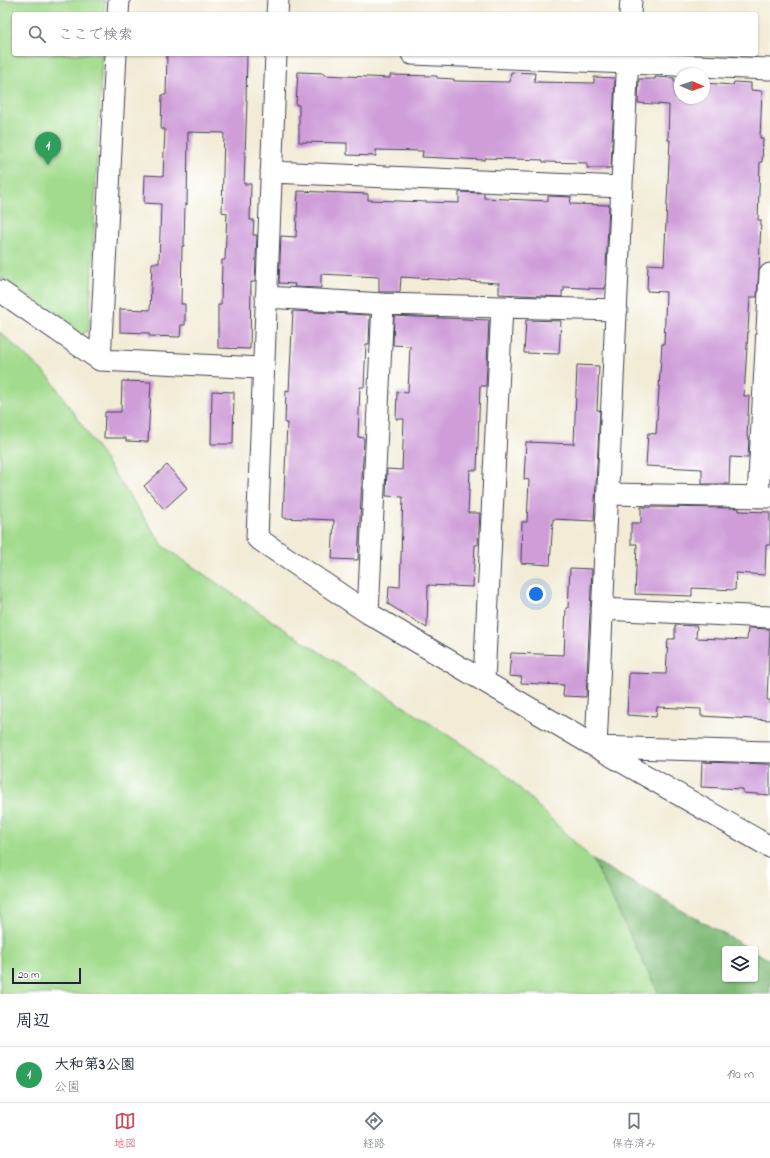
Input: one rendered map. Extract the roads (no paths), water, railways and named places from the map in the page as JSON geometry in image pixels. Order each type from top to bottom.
[{"type":"street","points":[[118,12],[119,0]]},
{"type":"street","points":[[277,12],[278,0]]},
{"type":"street","points":[[630,12],[631,0]]},
{"type":"street","points":[[100,360],[116,56]]},
{"type":"street","points":[[276,56],[257,538],[368,613],[770,847]]},
{"type":"street","points":[[498,56],[628,59],[770,69]]},
{"type":"street","points":[[596,747],[628,59]]},
{"type":"street","points":[[271,172],[622,187]]},
{"type":"street","points":[[608,494],[764,497],[770,274]]},
{"type":"street","points":[[0,291],[100,360],[263,368]]},
{"type":"street","points":[[266,297],[384,304],[617,310]]},
{"type":"street","points":[[368,613],[384,304]]},
{"type":"street","points":[[484,681],[502,307]]},
{"type":"street","points":[[602,609],[770,617]]},
{"type":"street","points":[[596,747],[770,752]]},
{"type":"place","name":"大和第3公園","points":[[48,165]]}]
